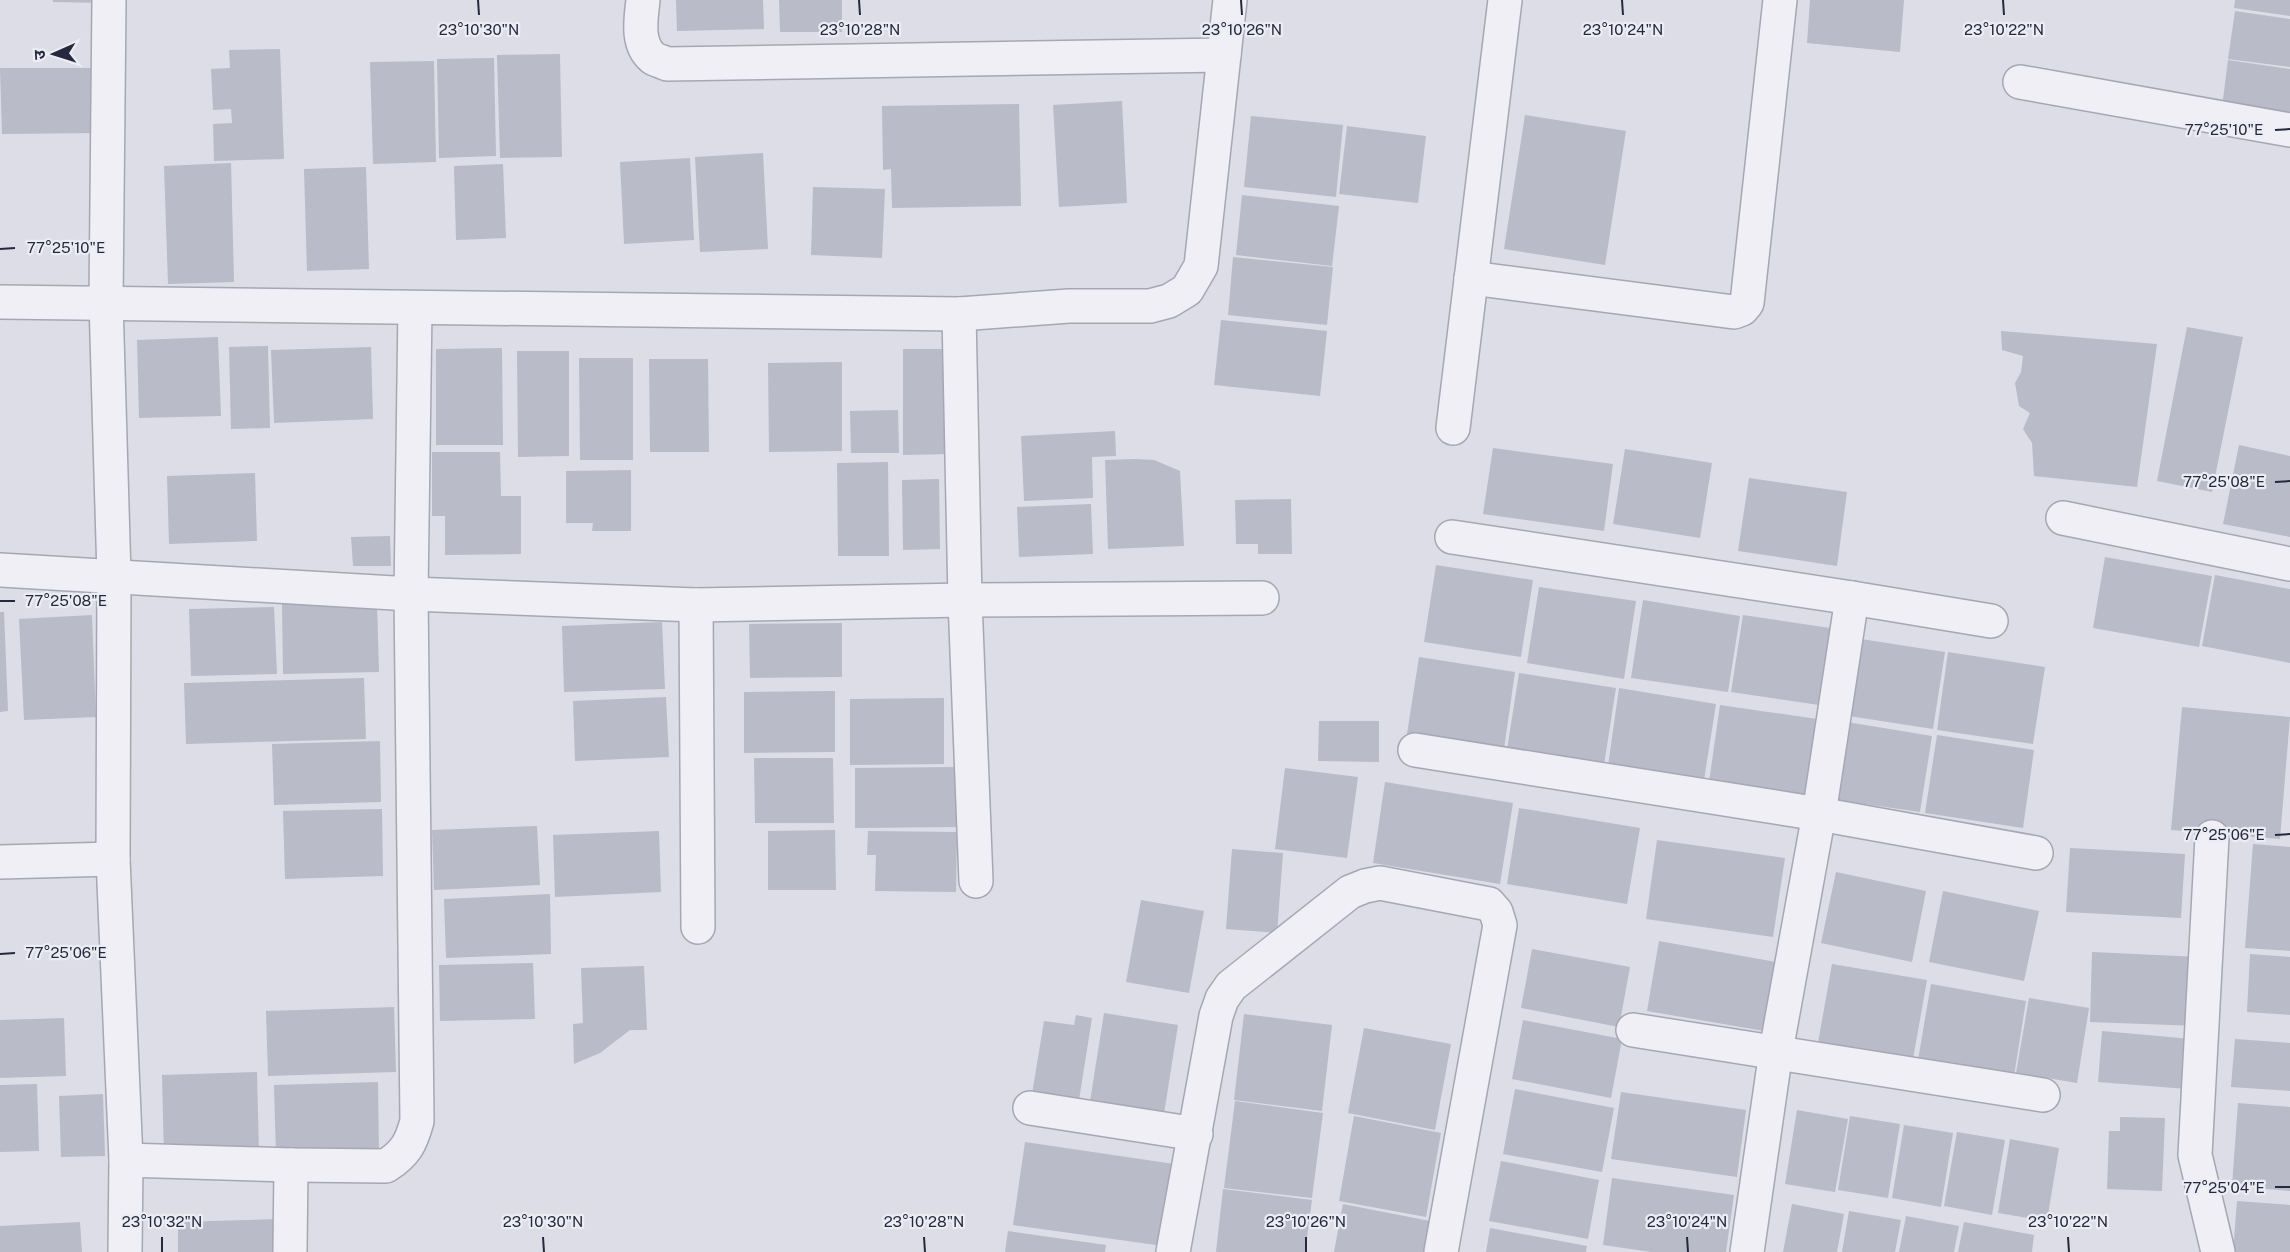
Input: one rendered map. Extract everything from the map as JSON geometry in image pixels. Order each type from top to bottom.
[{"type":"street","points":[[109,0],[106,302],[114,576],[113,860],[126,1160],[125,1252]]},
{"type":"street","points":[[643,0],[642,42],[653,57],[667,64],[1224,56]]},
{"type":"street","points":[[0,302],[958,314],[1069,306],[1150,306],[1169,301],[1187,290],[1201,266],[1230,0]]},
{"type":"street","points":[[1453,428],[1505,0]]},
{"type":"street","points":[[1472,278],[1734,312],[1742,309],[1747,303],[1780,0]]},
{"type":"street","points":[[2020,82],[2290,130]]},
{"type":"street","points":[[126,1160],[291,1166],[386,1166],[397,1159],[411,1143],[417,1121],[411,594],[415,308]]},
{"type":"street","points":[[958,314],[965,600],[976,881]]},
{"type":"street","points":[[2063,518],[2290,564]]},
{"type":"street","points":[[1452,537],[1991,621]]},
{"type":"street","points":[[0,570],[411,594],[696,606],[965,600],[1262,598]]},
{"type":"street","points":[[1747,1252],[1776,1052],[1819,814],[1852,598]]},
{"type":"street","points":[[696,606],[698,927]]},
{"type":"street","points":[[1415,750],[1819,814],[2036,853]]},
{"type":"street","points":[[2212,837],[2195,1155],[2218,1252]]},
{"type":"street","points":[[0,862],[113,860]]},
{"type":"street","points":[[1173,1252],[1216,1016],[1222,999],[1231,986],[1350,892],[1380,883],[1489,904],[1496,912],[1500,925],[1441,1252]]},
{"type":"street","points":[[1633,1030],[2043,1095]]},
{"type":"street","points":[[1030,1108],[1196,1134]]},
{"type":"street","points":[[290,1252],[291,1166]]},
{"type":"building","points":[[53,0],[102,0],[102,3],[53,2]]},
{"type":"building","points":[[676,0],[763,0],[764,29],[677,31]]},
{"type":"building","points":[[779,0],[842,0],[842,32],[780,32]]},
{"type":"building","points":[[1810,0],[1904,0],[1900,52],[1807,43]]},
{"type":"building","points":[[2235,0],[2290,0],[2290,16],[2234,8]]},
{"type":"building","points":[[2235,11],[2290,19],[2290,67],[2228,59]]},
{"type":"building","points":[[280,49],[284,159],[214,161],[213,124],[232,123],[231,109],[213,110],[211,69],[230,68],[229,50]]},
{"type":"building","points":[[560,54],[562,157],[500,158],[497,55]]},
{"type":"building","points":[[494,58],[496,156],[439,158],[437,59]]},
{"type":"building","points":[[2228,60],[2290,69],[2290,116],[2222,107]]},
{"type":"building","points":[[434,61],[436,162],[373,164],[370,62]]},
{"type":"building","points":[[0,68],[98,68],[99,133],[2,134]]},
{"type":"building","points":[[1122,101],[1127,203],[1059,207],[1053,105]]},
{"type":"building","points":[[1019,104],[1021,206],[892,208],[891,169],[883,170],[882,106]]},
{"type":"building","points":[[1525,115],[1626,131],[1605,265],[1504,249]]},
{"type":"building","points":[[1251,116],[1343,125],[1336,197],[1244,187]]},
{"type":"building","points":[[1347,126],[1426,136],[1418,203],[1339,194]]},
{"type":"building","points":[[763,153],[768,249],[700,252],[695,157]]},
{"type":"building","points":[[690,158],[694,240],[624,244],[620,162]]},
{"type":"building","points":[[231,163],[234,282],[168,284],[164,166]]},
{"type":"building","points":[[503,164],[506,238],[456,240],[454,166]]},
{"type":"building","points":[[366,167],[369,269],[307,271],[304,169]]},
{"type":"building","points":[[813,187],[885,189],[882,258],[811,255]]},
{"type":"building","points":[[1242,195],[1339,206],[1332,266],[1236,255]]},
{"type":"building","points":[[1233,257],[1333,267],[1327,325],[1228,315]]},
{"type":"building","points":[[1221,320],[1327,331],[1320,396],[1214,385]]},
{"type":"building","points":[[2187,327],[2243,337],[2212,492],[2157,481]]},
{"type":"building","points":[[2001,331],[2157,344],[2137,487],[2034,476],[2032,443],[2023,429],[2030,413],[2019,406],[2015,383],[2021,372],[2023,356],[2002,350]]},
{"type":"building","points":[[218,337],[221,416],[139,418],[137,340]]},
{"type":"building","points":[[268,346],[270,428],[231,429],[229,347]]},
{"type":"building","points":[[371,347],[373,419],[274,423],[271,350]]},
{"type":"building","points":[[502,348],[503,445],[436,445],[436,349]]},
{"type":"building","points":[[903,349],[952,349],[952,454],[903,455]]},
{"type":"building","points":[[517,351],[569,351],[569,456],[518,457]]},
{"type":"building","points":[[579,358],[633,358],[633,460],[580,460]]},
{"type":"building","points":[[649,359],[708,359],[709,452],[650,452]]},
{"type":"building","points":[[842,362],[842,451],[769,452],[768,363]]},
{"type":"building","points":[[898,410],[899,453],[851,453],[850,411]]},
{"type":"building","points":[[1115,431],[1116,456],[1092,457],[1093,498],[1024,501],[1021,436]]},
{"type":"building","points":[[2239,445],[2290,456],[2290,537],[2223,524]]},
{"type":"building","points":[[1493,448],[1613,464],[1604,531],[1483,514]]},
{"type":"building","points":[[1625,449],[1712,463],[1700,538],[1613,524]]},
{"type":"building","points":[[432,452],[500,452],[501,496],[521,496],[521,554],[445,555],[445,516],[432,516]]},
{"type":"building","points":[[1105,460],[1154,460],[1180,471],[1184,546],[1108,549]]},
{"type":"building","points":[[888,462],[889,556],[838,556],[837,463]]},
{"type":"building","points":[[631,470],[631,531],[592,531],[593,523],[566,523],[566,471]]},
{"type":"building","points":[[255,473],[257,541],[169,544],[167,476]]},
{"type":"building","points":[[1749,478],[1847,492],[1837,566],[1738,551]]},
{"type":"building","points":[[939,479],[940,549],[903,550],[902,480]]},
{"type":"building","points":[[1291,499],[1292,554],[1258,554],[1258,544],[1236,544],[1235,500]]},
{"type":"building","points":[[1091,504],[1093,554],[1019,557],[1017,507]]},
{"type":"building","points":[[390,536],[391,566],[353,566],[351,537]]},
{"type":"building","points":[[2105,557],[2212,576],[2199,647],[2093,628]]},
{"type":"building","points":[[1436,565],[1533,580],[1521,657],[1424,642]]},
{"type":"building","points":[[2215,575],[2290,589],[2290,663],[2202,646]]},
{"type":"building","points":[[1539,587],[1636,601],[1624,679],[1527,663]]},
{"type":"building","points":[[1643,600],[1740,616],[1728,692],[1631,678]]},
{"type":"building","points":[[377,602],[379,672],[283,674],[282,604]]},
{"type":"building","points":[[274,607],[277,674],[191,676],[189,609]]},
{"type":"building","points":[[0,612],[4,612],[8,711],[0,712]]},
{"type":"building","points":[[92,615],[96,717],[24,720],[19,619]]},
{"type":"building","points":[[1743,615],[1830,628],[1819,705],[1731,692]]},
{"type":"building","points":[[662,622],[665,689],[564,692],[562,626]]},
{"type":"building","points":[[842,623],[842,677],[750,678],[749,624]]},
{"type":"building","points":[[1848,637],[1945,652],[1933,729],[1836,714]]},
{"type":"building","points":[[1948,652],[2045,667],[2033,744],[1937,730]]},
{"type":"building","points":[[1419,657],[1515,672],[1504,749],[1407,734]]},
{"type":"building","points":[[1519,673],[1616,688],[1604,765],[1507,750]]},
{"type":"building","points":[[364,678],[366,739],[186,744],[184,683]]},
{"type":"building","points":[[1619,688],[1716,704],[1704,780],[1608,766]]},
{"type":"building","points":[[835,691],[835,752],[744,753],[744,692]]},
{"type":"building","points":[[666,697],[669,757],[575,761],[573,701]]},
{"type":"building","points":[[944,698],[944,764],[850,765],[850,699]]},
{"type":"building","points":[[1720,705],[1817,719],[1806,797],[1709,782]]},
{"type":"building","points":[[2182,707],[2290,717],[2280,839],[2171,830]]},
{"type":"building","points":[[1835,720],[1932,736],[1920,812],[1823,798]]},
{"type":"building","points":[[1319,721],[1379,721],[1379,762],[1318,761]]},
{"type":"building","points":[[1937,735],[2034,750],[2023,828],[1925,813]]},
{"type":"building","points":[[380,741],[381,802],[274,805],[272,744]]},
{"type":"building","points":[[754,758],[833,758],[834,823],[755,823]]},
{"type":"building","points":[[958,767],[958,827],[855,828],[855,768]]},
{"type":"building","points":[[1285,768],[1358,777],[1347,858],[1275,849]]},
{"type":"building","points":[[1385,782],[1513,803],[1500,884],[1373,863]]},
{"type":"building","points":[[1519,808],[1640,828],[1627,904],[1507,884]]},
{"type":"building","points":[[382,809],[383,876],[285,879],[283,811]]},
{"type":"building","points":[[537,826],[540,885],[434,890],[432,830]]},
{"type":"building","points":[[835,830],[836,890],[768,890],[768,831]]},
{"type":"building","points":[[659,831],[661,892],[555,897],[553,835]]},
{"type":"building","points":[[868,831],[957,832],[956,892],[875,891],[876,855],[867,855]]},
{"type":"building","points":[[1657,840],[1785,858],[1773,937],[1646,919]]},
{"type":"building","points":[[2253,844],[2290,847],[2290,951],[2245,948]]},
{"type":"building","points":[[2070,848],[2185,854],[2181,918],[2066,912]]},
{"type":"building","points":[[1232,849],[1283,853],[1277,933],[1226,929]]},
{"type":"building","points":[[1836,872],[1926,891],[1912,962],[1821,943]]},
{"type":"building","points":[[1943,891],[2039,911],[2024,981],[1929,962]]},
{"type":"building","points":[[550,894],[551,954],[446,958],[444,899]]},
{"type":"building","points":[[1141,900],[1204,911],[1189,993],[1126,982]]},
{"type":"building","points":[[1659,941],[1776,962],[1764,1031],[1647,1011]]},
{"type":"building","points":[[1532,949],[1630,967],[1619,1027],[1521,1008]]},
{"type":"building","points":[[2092,952],[2200,957],[2197,1026],[2090,1022]]},
{"type":"building","points":[[2250,954],[2290,957],[2290,1015],[2247,1012]]},
{"type":"building","points":[[533,963],[535,1019],[440,1021],[439,965]]},
{"type":"building","points":[[1832,964],[1927,980],[1913,1059],[1818,1043]]},
{"type":"building","points":[[644,966],[647,1030],[630,1030],[600,1053],[574,1064],[573,1024],[583,1023],[581,968]]},
{"type":"building","points":[[1931,984],[2026,1001],[2014,1076],[1918,1060]]},
{"type":"building","points":[[2029,998],[2089,1008],[2077,1083],[2016,1073]]},
{"type":"building","points":[[394,1007],[396,1072],[268,1076],[266,1011]]},
{"type":"building","points":[[1104,1013],[1178,1025],[1163,1120],[1089,1108]]},
{"type":"building","points":[[1244,1014],[1332,1025],[1322,1111],[1234,1100]]},
{"type":"building","points":[[1076,1015],[1092,1018],[1079,1100],[1032,1094],[1044,1021],[1074,1025]]},
{"type":"building","points":[[64,1018],[66,1076],[0,1078],[0,1020]]},
{"type":"building","points":[[1523,1020],[1622,1039],[1611,1098],[1512,1079]]},
{"type":"building","points":[[1364,1028],[1451,1044],[1435,1130],[1348,1113]]},
{"type":"building","points":[[2102,1031],[2192,1039],[2187,1089],[2098,1082]]},
{"type":"building","points":[[2235,1039],[2290,1043],[2290,1091],[2231,1087]]},
{"type":"building","points":[[257,1072],[259,1154],[164,1157],[162,1075]]},
{"type":"building","points":[[378,1082],[379,1153],[276,1156],[274,1085]]},
{"type":"building","points":[[37,1084],[39,1151],[0,1152],[0,1085]]},
{"type":"building","points":[[1515,1089],[1614,1108],[1602,1172],[1503,1154]]},
{"type":"building","points":[[1621,1092],[1746,1110],[1737,1177],[1611,1159]]},
{"type":"building","points":[[103,1094],[105,1156],[61,1157],[59,1096]]},
{"type":"building","points":[[1235,1101],[1323,1113],[1312,1198],[1224,1188]]},
{"type":"building","points":[[2238,1103],[2290,1107],[2290,1191],[2232,1186]]},
{"type":"building","points":[[1797,1110],[1848,1119],[1835,1192],[1785,1184]]},
{"type":"building","points":[[1354,1116],[1441,1133],[1426,1217],[1339,1201]]},
{"type":"building","points":[[1850,1116],[1900,1124],[1888,1198],[1838,1190]]},
{"type":"building","points":[[2120,1117],[2165,1118],[2162,1191],[2107,1189],[2109,1131],[2120,1131]]},
{"type":"building","points":[[1904,1125],[1953,1133],[1941,1207],[1892,1198]]},
{"type":"building","points":[[1957,1132],[2005,1140],[1992,1215],[1944,1206]]},
{"type":"building","points":[[2010,1139],[2059,1148],[2047,1221],[1998,1213]]},
{"type":"building","points":[[1025,1142],[1174,1164],[1163,1246],[1013,1225]]},
{"type":"building","points":[[1501,1161],[1599,1180],[1588,1239],[1489,1221]]},
{"type":"building","points":[[1612,1178],[1734,1195],[1726,1252],[1651,1252],[1603,1245]]},
{"type":"building","points":[[1223,1189],[1312,1200],[1305,1252],[1216,1252]]},
{"type":"building","points":[[2237,1201],[2290,1205],[2290,1252],[2233,1252]]},
{"type":"building","points":[[1343,1204],[1430,1221],[1425,1252],[1334,1252]]},
{"type":"building","points":[[1792,1204],[1844,1214],[1837,1252],[1783,1252]]},
{"type":"building","points":[[1849,1211],[1901,1220],[1895,1252],[1842,1252]]},
{"type":"building","points":[[1906,1216],[1959,1226],[1954,1252],[1899,1252]]},
{"type":"building","points":[[278,1219],[279,1252],[178,1252],[178,1222]]},
{"type":"building","points":[[80,1222],[82,1252],[0,1252],[0,1226]]},
{"type":"building","points":[[1964,1222],[2034,1235],[2032,1252],[1958,1252]]},
{"type":"building","points":[[1490,1228],[1587,1246],[1586,1252],[1486,1252]]},
{"type":"building","points":[[1008,1231],[1106,1245],[1105,1252],[1005,1252]]}]
